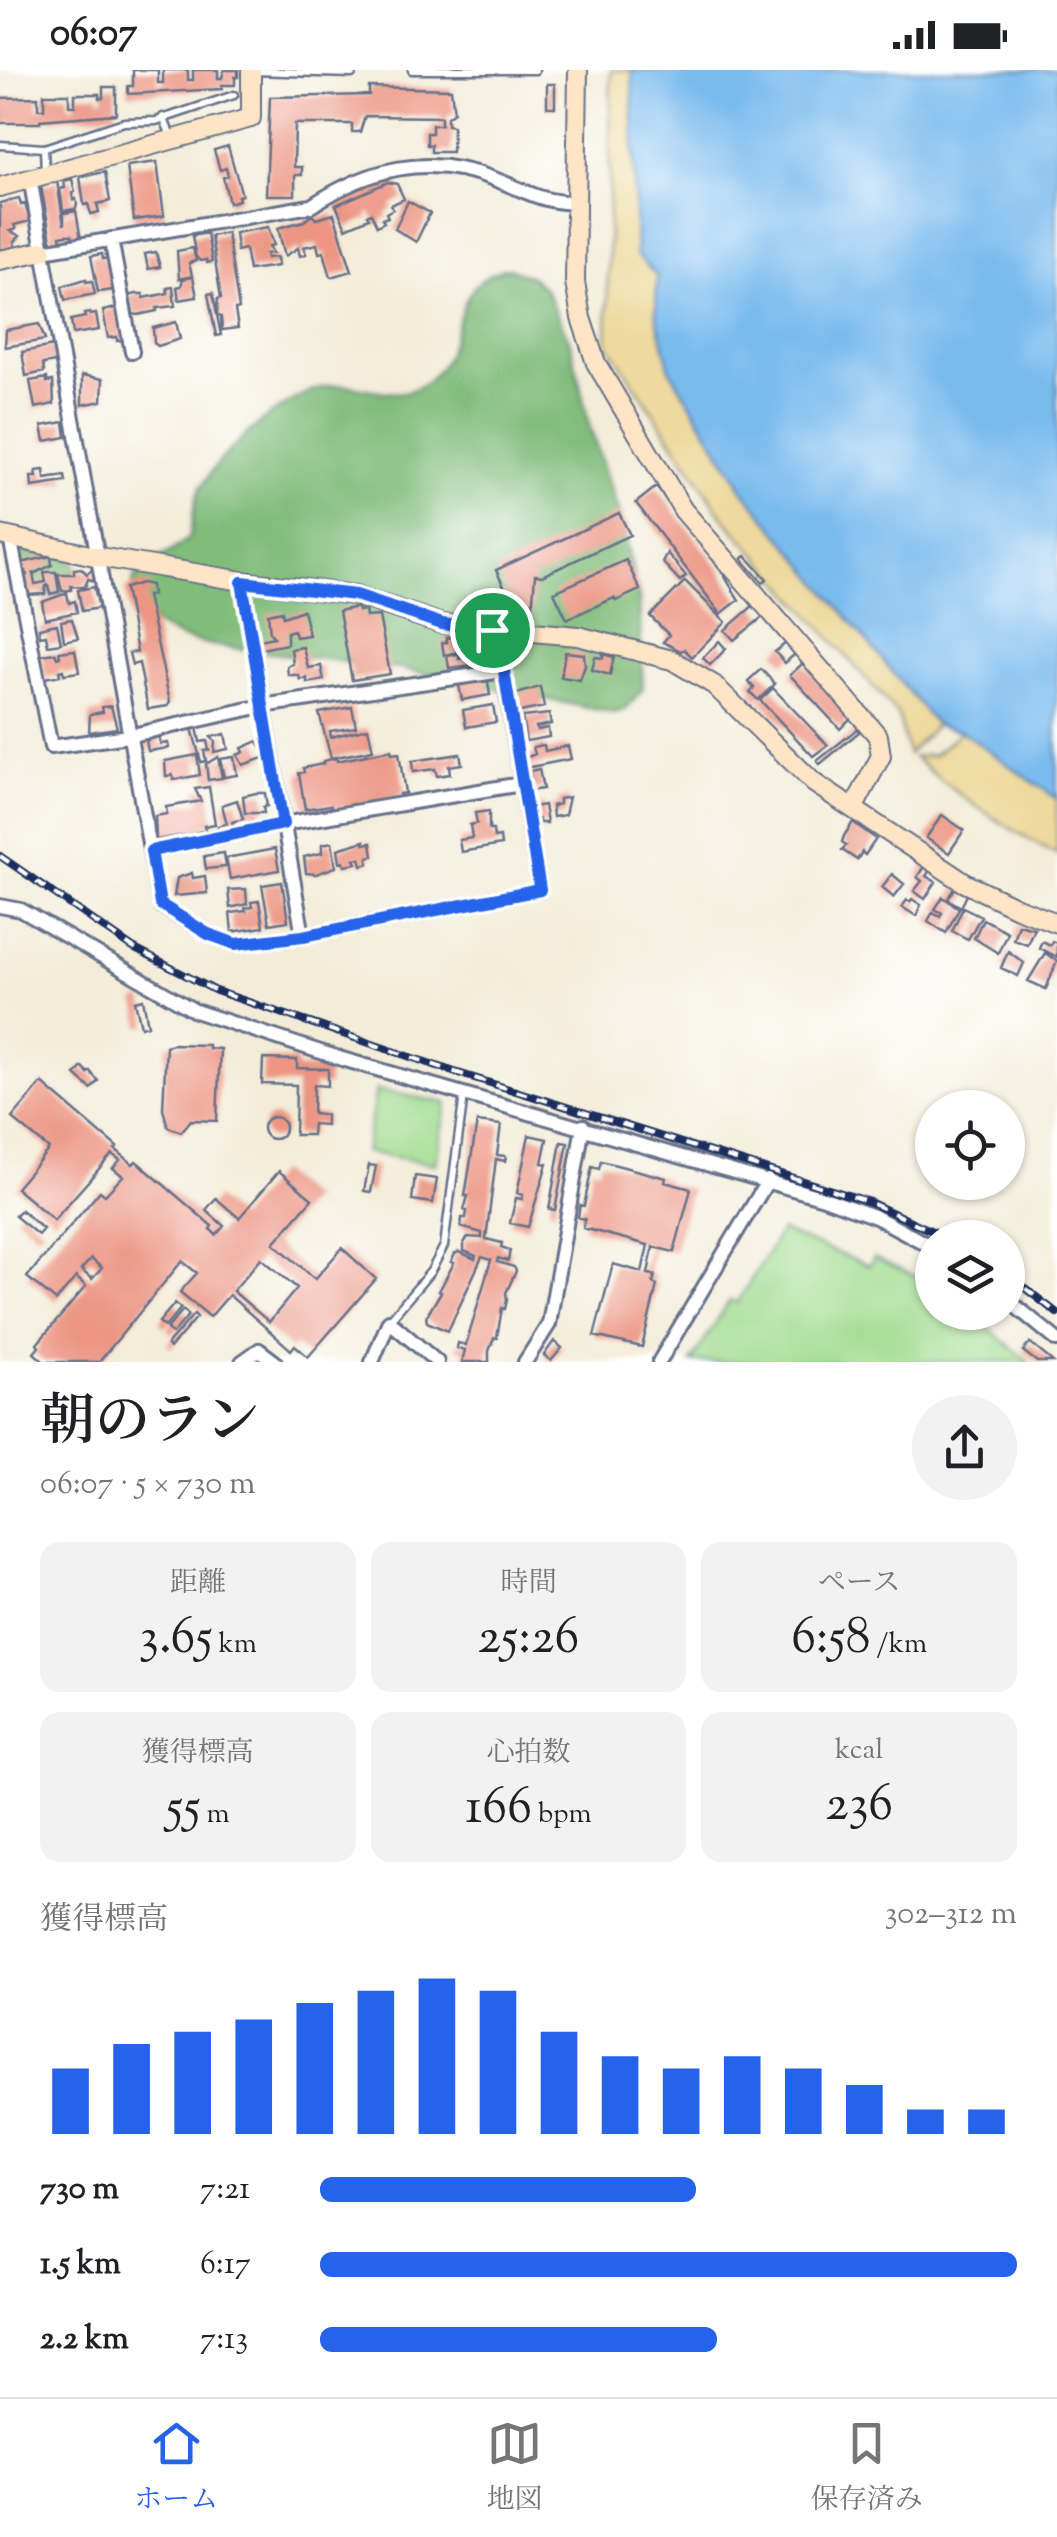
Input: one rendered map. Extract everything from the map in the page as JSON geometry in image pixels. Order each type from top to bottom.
[{"type":"street","points":[[578,70],[576,282],[581,318],[596,363],[683,510],[878,736],[881,756],[852,809]]},
{"type":"street","points":[[0,187],[251,118],[251,71]]},
{"type":"street","points":[[0,260],[311,206],[345,184],[423,164],[460,168],[551,202],[574,202]]},
{"type":"street","points":[[38,176],[43,251],[160,904],[208,934],[236,944],[303,936],[540,890],[504,671],[492,630]]},
{"type":"street","points":[[111,239],[132,352]]},
{"type":"street","points":[[504,671],[262,706],[128,736],[51,747],[5,536],[242,582],[356,595],[442,624],[578,636],[672,660],[714,686],[814,784],[965,883],[1057,922]]},
{"type":"street","points":[[242,582],[303,936]]},
{"type":"street","points":[[151,851],[283,824],[521,784]]},
{"type":"street","points":[[0,906],[21,910],[195,1011],[268,1037],[768,1180],[876,1217],[915,1237]]},
{"type":"street","points":[[525,1362],[549,1324],[583,1126]]},
{"type":"street","points":[[658,1362],[768,1180]]},
{"type":"street","points":[[1025,1314],[1057,1340]]},
{"type":"street","points":[[372,1362],[389,1321],[437,1362]]},
{"type":"street","points":[[242,1362],[259,1350],[275,1362]]},
{"type":"lane","points":[[412,70],[535,70]]},
{"type":"lane","points":[[251,71],[352,74]]},
{"type":"lane","points":[[0,145],[44,148],[124,122],[156,121],[234,96]]},
{"type":"lane","points":[[163,116],[172,140]]},
{"type":"lane","points":[[38,176],[44,148]]},
{"type":"lane","points":[[389,1321],[431,1271],[444,1246],[464,1094]]},
{"type":"green space","points":[[509,268],[531,277],[545,289],[571,344],[589,425],[620,517],[639,598],[643,690],[625,710],[613,713],[401,669],[217,646],[182,638],[157,626],[138,601],[133,582],[141,563],[169,553],[188,539],[198,494],[221,460],[280,408],[322,387],[340,385],[392,393],[422,385],[438,371],[448,354],[474,288],[488,276]]},
{"type":"green space","points":[[13,548],[71,559],[77,570],[73,585],[51,596],[32,588],[18,578]]},
{"type":"green space","points":[[376,1090],[447,1103],[435,1164],[365,1152]]},
{"type":"green space","points":[[781,1231],[869,1266],[874,1258],[915,1276],[915,1330],[990,1330],[1029,1362],[691,1362],[730,1300],[737,1303]]},
{"type":"sand","points":[[611,70],[632,70],[636,255],[657,275],[656,314],[670,370],[744,491],[936,725],[908,754],[898,715],[721,514],[607,343]]},
{"type":"sand","points":[[961,731],[1057,799],[1057,854],[982,810],[914,757],[934,755]]},
{"type":"water","points":[[632,70],[1057,70],[1057,799],[961,731],[936,725],[744,491],[670,370],[656,314],[657,276],[636,255]]},
{"type":"building","points":[[133,70],[158,70],[158,83],[163,83],[163,70],[188,70],[188,80],[193,80],[193,70],[218,70],[218,78],[222,78],[224,70],[238,70],[238,77],[235,85],[222,85],[222,89],[128,94],[128,86],[133,86]]},
{"type":"building","points":[[547,84],[555,84],[555,107],[547,107]]},
{"type":"building","points":[[103,87],[116,87],[116,114],[40,123],[0,123],[0,98],[38,97],[38,109],[44,109],[44,94],[69,94],[69,106],[75,106],[75,94],[99,94],[103,98]]},
{"type":"building","points":[[369,87],[451,89],[454,112],[447,117],[447,125],[453,126],[452,152],[431,152],[431,145],[427,145],[427,133],[432,133],[432,125],[441,125],[441,117],[365,116],[360,132],[352,132],[352,124],[295,124],[294,167],[302,167],[302,175],[295,175],[295,195],[266,195],[270,97],[369,95]]},
{"type":"building","points":[[228,146],[242,195],[229,203],[223,177],[228,176],[226,168],[220,170],[214,150]]},
{"type":"building","points":[[157,162],[164,216],[134,220],[127,166]]},
{"type":"building","points":[[105,172],[110,201],[97,204],[99,212],[91,214],[88,204],[84,205],[80,177]]},
{"type":"building","points":[[72,179],[77,205],[63,211],[60,189],[65,188],[64,181]]},
{"type":"building","points":[[57,181],[64,225],[64,213],[76,211],[81,240],[73,241],[72,235],[60,236],[61,243],[52,245],[41,186]]},
{"type":"building","points":[[388,182],[397,184],[404,199],[391,205],[393,209],[386,213],[384,222],[377,226],[371,213],[369,218],[346,228],[336,205]]},
{"type":"building","points":[[19,198],[30,221],[14,225],[16,229],[10,231],[20,236],[15,247],[0,250],[0,203]]},
{"type":"building","points":[[408,201],[430,213],[416,242],[395,229]]},
{"type":"building","points":[[334,214],[352,271],[331,277],[324,252],[319,253],[317,244],[304,247],[306,254],[300,256],[298,248],[285,256],[278,228],[312,215],[316,219]]},
{"type":"building","points":[[268,227],[274,245],[269,246],[273,253],[266,254],[267,258],[277,257],[278,266],[249,270],[245,249],[237,251],[235,233]]},
{"type":"building","points":[[207,233],[212,262],[207,263],[196,257],[192,236]]},
{"type":"building","points":[[227,233],[239,309],[235,310],[238,328],[222,330],[221,317],[217,315],[221,298],[211,236]]},
{"type":"building","points":[[193,248],[196,261],[189,263],[192,276],[179,279],[177,251]]},
{"type":"building","points":[[156,252],[160,267],[148,269],[145,254]]},
{"type":"building","points":[[102,254],[103,259],[108,258],[114,290],[98,292],[91,256]]},
{"type":"building","points":[[193,277],[197,297],[179,300],[177,287],[183,279]]},
{"type":"building","points":[[92,281],[95,294],[65,300],[62,286]]},
{"type":"building","points":[[173,287],[175,306],[157,311],[133,314],[130,299],[126,299],[137,294],[144,298],[168,293],[167,288]]},
{"type":"building","points":[[213,293],[221,335],[216,336],[208,294]]},
{"type":"building","points":[[116,308],[124,333],[123,340],[117,341],[117,337],[108,338],[103,311]]},
{"type":"building","points":[[96,314],[99,330],[73,334],[71,320]]},
{"type":"building","points":[[176,322],[180,339],[158,346],[154,343],[153,328]]},
{"type":"building","points":[[39,324],[45,340],[5,347],[6,330]]},
{"type":"building","points":[[53,346],[56,362],[43,364],[44,372],[26,376],[22,352]]},
{"type":"building","points":[[82,375],[103,379],[102,401],[82,405]]},
{"type":"building","points":[[47,378],[47,382],[53,381],[54,404],[35,408],[30,381]]},
{"type":"building","points":[[64,422],[66,437],[45,441],[42,426]]},
{"type":"building","points":[[44,470],[45,479],[65,476],[66,482],[32,487],[31,477]]},
{"type":"building","points":[[656,487],[721,570],[739,600],[721,614],[636,503]]},
{"type":"building","points":[[619,513],[630,535],[542,576],[535,575],[529,617],[503,615],[506,591],[496,570]]},
{"type":"building","points":[[667,553],[686,576],[680,581],[662,562]]},
{"type":"building","points":[[51,556],[52,565],[33,574],[35,584],[46,582],[44,572],[56,572],[59,592],[50,594],[48,585],[45,594],[26,595],[23,576],[27,575],[21,563]]},
{"type":"building","points":[[746,556],[767,579],[763,583],[742,559]]},
{"type":"building","points":[[626,560],[640,590],[567,619],[554,592]]},
{"type":"building","points":[[81,568],[87,574],[93,568],[96,581],[88,579],[85,587],[71,586],[71,590],[62,591],[58,574],[74,574],[74,569]]},
{"type":"building","points":[[685,581],[726,622],[692,657],[684,649],[663,642],[669,635],[650,616]]},
{"type":"building","points":[[142,583],[151,585],[152,595],[147,596],[170,702],[168,706],[148,709],[139,663],[132,665],[129,653],[137,652],[125,588]]},
{"type":"building","points":[[94,587],[99,608],[82,611],[78,590]]},
{"type":"building","points":[[67,593],[69,603],[75,601],[77,612],[45,619],[42,602]]},
{"type":"building","points":[[754,605],[764,616],[734,640],[725,630]]},
{"type":"building","points":[[357,607],[358,611],[365,610],[366,617],[379,616],[390,674],[352,680],[339,611]]},
{"type":"building","points":[[303,610],[309,635],[296,637],[294,630],[287,632],[287,644],[261,649],[259,640],[274,637],[268,614],[282,611],[283,617]]},
{"type":"building","points":[[72,619],[78,638],[64,641],[61,621]]},
{"type":"building","points":[[57,624],[61,643],[48,645],[39,628]]},
{"type":"building","points":[[459,636],[460,640],[467,639],[469,650],[444,655],[442,643],[447,642],[446,638]]},
{"type":"building","points":[[487,641],[490,662],[477,663],[471,644]]},
{"type":"building","points":[[719,641],[726,649],[710,665],[703,658]]},
{"type":"building","points":[[786,643],[795,654],[785,663],[775,652]]},
{"type":"building","points":[[303,647],[308,668],[321,666],[324,680],[307,683],[307,678],[300,680],[299,675],[288,675],[287,666],[293,664],[291,649]]},
{"type":"building","points":[[75,650],[79,672],[64,674],[63,670],[60,675],[45,678],[41,655],[55,653],[57,658],[59,652]]},
{"type":"building","points":[[565,652],[584,654],[580,680],[561,677]]},
{"type":"building","points":[[471,653],[473,665],[449,668],[447,656],[459,654],[459,659]]},
{"type":"building","points":[[603,654],[614,657],[610,675],[592,670],[595,657],[603,658]]},
{"type":"building","points":[[803,663],[852,717],[840,729],[790,675]]},
{"type":"building","points":[[761,669],[775,684],[758,700],[750,692],[754,688],[748,681]]},
{"type":"building","points":[[487,676],[490,695],[462,700],[458,681]]},
{"type":"building","points":[[540,687],[544,707],[520,712],[513,695]]},
{"type":"building","points":[[773,688],[828,745],[813,756],[760,700]]},
{"type":"building","points":[[493,705],[496,722],[466,727],[463,710]]},
{"type":"building","points":[[111,706],[117,728],[89,732],[90,714]]},
{"type":"building","points":[[352,707],[356,727],[330,731],[331,737],[368,728],[373,750],[331,758],[319,713]]},
{"type":"building","points":[[549,714],[551,724],[536,727],[548,728],[549,737],[526,741],[522,717]]},
{"type":"building","points":[[197,727],[200,742],[207,741],[209,750],[204,751],[206,761],[201,762],[192,728]]},
{"type":"building","points":[[857,729],[859,732],[820,764],[817,761]]},
{"type":"building","points":[[225,734],[228,749],[214,752],[211,737]]},
{"type":"building","points":[[159,737],[161,744],[168,743],[169,748],[148,751],[146,740]]},
{"type":"building","points":[[258,741],[266,757],[243,765],[237,755],[244,752],[242,748]]},
{"type":"building","points":[[544,745],[545,751],[568,746],[571,759],[525,768],[523,759],[535,754],[533,747]]},
{"type":"building","points":[[391,750],[392,754],[399,753],[405,793],[400,797],[344,808],[332,809],[331,805],[305,809],[299,773],[304,772],[303,768]]},
{"type":"building","points":[[460,754],[462,764],[449,766],[450,774],[437,776],[435,769],[413,772],[412,761]]},
{"type":"building","points":[[197,755],[200,775],[174,780],[173,775],[166,776],[165,761]]},
{"type":"building","points":[[218,757],[222,778],[208,780],[206,764]]},
{"type":"building","points":[[234,757],[237,775],[224,777],[220,759]]},
{"type":"building","points":[[539,769],[543,789],[528,791],[530,771]]},
{"type":"building","points":[[209,787],[215,824],[192,834],[156,840],[155,816],[167,814],[166,807],[201,801],[195,789]]},
{"type":"building","points":[[265,793],[264,813],[245,813],[243,796]]},
{"type":"building","points":[[569,797],[565,815],[553,817],[552,806]]},
{"type":"building","points":[[237,800],[243,819],[232,822],[235,833],[221,836],[218,826],[227,824],[222,805]]},
{"type":"building","points":[[544,805],[547,823],[539,823],[539,819],[534,819],[533,807]]},
{"type":"building","points":[[489,811],[489,830],[493,830],[494,838],[500,837],[501,845],[461,852],[459,840],[472,838],[470,825],[477,823],[475,813]]},
{"type":"building","points":[[942,815],[964,830],[949,853],[926,838]]},
{"type":"building","points":[[853,822],[876,839],[857,860],[842,850],[846,845],[842,842],[844,836]]},
{"type":"building","points":[[364,841],[371,843],[373,856],[368,857],[369,863],[362,865],[360,858],[355,859],[357,863],[340,862],[338,849]]},
{"type":"building","points":[[332,842],[336,867],[306,873],[304,857],[322,853],[322,844]]},
{"type":"building","points":[[275,849],[279,870],[230,879],[226,858]]},
{"type":"building","points":[[224,853],[226,867],[206,869],[204,856]]},
{"type":"building","points":[[925,865],[931,869],[926,876],[936,882],[925,899],[914,891],[922,881],[917,877]]},
{"type":"building","points":[[192,873],[193,878],[205,876],[207,893],[174,896],[177,878]]},
{"type":"building","points":[[892,874],[904,884],[894,897],[882,887]]},
{"type":"building","points":[[282,882],[288,921],[269,924],[262,885]]},
{"type":"building","points":[[956,887],[967,895],[961,907],[948,899]]},
{"type":"building","points":[[246,889],[247,904],[230,908],[228,890]]},
{"type":"building","points":[[943,897],[959,908],[946,933],[928,921],[933,912],[940,916],[942,913],[935,909]]},
{"type":"building","points":[[912,899],[921,905],[916,916],[902,907]]},
{"type":"building","points":[[259,901],[263,927],[232,932],[230,913],[246,911],[245,908],[252,907],[251,902]]},
{"type":"building","points":[[963,907],[981,916],[968,939],[952,931]]},
{"type":"building","points":[[983,919],[1007,932],[998,953],[974,938]]},
{"type":"building","points":[[1018,924],[1034,928],[1027,944],[1013,939]]},
{"type":"building","points":[[1042,941],[1057,943],[1057,957],[1039,948]]},
{"type":"building","points":[[1008,951],[1024,963],[1018,976],[1001,968]]},
{"type":"building","points":[[1045,953],[1057,961],[1046,989],[1028,981]]},
{"type":"building","points":[[143,999],[148,1025],[141,1027],[135,1001]]},
{"type":"building","points":[[166,1046],[220,1049],[217,1121],[191,1120],[181,1132],[168,1127],[163,1109]]},
{"type":"building","points":[[263,1059],[297,1060],[297,1068],[328,1069],[328,1086],[314,1085],[313,1114],[326,1115],[326,1125],[313,1124],[312,1135],[295,1135],[296,1085],[262,1084]]},
{"type":"building","points":[[82,1067],[98,1081],[91,1089],[75,1075]]},
{"type":"building","points":[[42,1083],[115,1149],[133,1164],[136,1161],[212,1226],[210,1229],[216,1235],[224,1226],[206,1210],[216,1198],[239,1218],[279,1171],[312,1199],[274,1243],[315,1279],[342,1248],[376,1279],[308,1357],[295,1345],[291,1350],[229,1295],[210,1317],[180,1292],[197,1273],[182,1261],[99,1362],[44,1362],[34,1353],[37,1344],[86,1286],[76,1277],[56,1301],[27,1277],[100,1191],[105,1195],[123,1176],[113,1168],[120,1160],[112,1154],[54,1220],[16,1188],[49,1149],[12,1118]],"holes":[[[261,1258],[297,1288],[269,1322],[233,1291]],[[91,1259],[102,1268],[92,1279],[81,1270]]]},
{"type":"building","points":[[274,1117],[282,1120],[282,1136],[274,1139],[266,1136],[263,1128],[266,1120]]},
{"type":"building","points":[[477,1122],[501,1125],[497,1155],[506,1156],[505,1161],[496,1159],[486,1239],[502,1243],[501,1247],[510,1250],[508,1261],[498,1258],[497,1262],[516,1271],[506,1293],[489,1362],[462,1362],[465,1350],[457,1348],[458,1343],[466,1345],[491,1260],[482,1257],[448,1331],[427,1322],[426,1317],[441,1292],[455,1254],[475,1259],[476,1256],[464,1251],[464,1243],[468,1237],[482,1238],[482,1233],[461,1227],[462,1218],[466,1218],[465,1196]]},
{"type":"building","points":[[529,1135],[547,1139],[542,1163],[547,1164],[528,1227],[510,1223],[516,1198],[522,1199],[523,1195],[517,1193]]},
{"type":"building","points":[[561,1142],[568,1143],[555,1210],[549,1209]]},
{"type":"building","points":[[601,1161],[666,1178],[665,1182],[691,1189],[674,1252],[653,1247],[648,1274],[655,1275],[653,1283],[657,1285],[642,1347],[594,1336],[613,1264],[642,1272],[648,1245],[583,1228],[585,1219],[578,1217],[580,1205],[584,1206],[592,1167],[599,1169]]},
{"type":"building","points":[[369,1165],[376,1166],[371,1192],[364,1191]]},
{"type":"building","points":[[415,1176],[437,1179],[433,1203],[412,1200]]},
{"type":"building","points":[[21,1210],[43,1229],[38,1235],[15,1216]]},
{"type":"building","points":[[175,1303],[181,1308],[165,1327],[159,1322]]},
{"type":"building","points":[[183,1310],[189,1315],[172,1334],[167,1329]]},
{"type":"building","points":[[194,1314],[197,1317],[170,1348],[167,1345]]},
{"type":"building","points":[[554,1341],[562,1348],[551,1361],[544,1355]]},
{"type":"building","points":[[1030,1343],[1053,1362],[1037,1362],[1023,1351]]},
{"type":"railway","points":[[0,856],[133,948],[216,991],[455,1072],[867,1201],[915,1223]]},
{"type":"railway","points":[[1025,1288],[1057,1313]]},
{"type":"route","points":[[242,582],[356,595],[442,624],[492,630],[504,671],[540,890],[303,936],[236,944],[208,934],[160,904],[151,851],[283,824],[242,582]]}]
